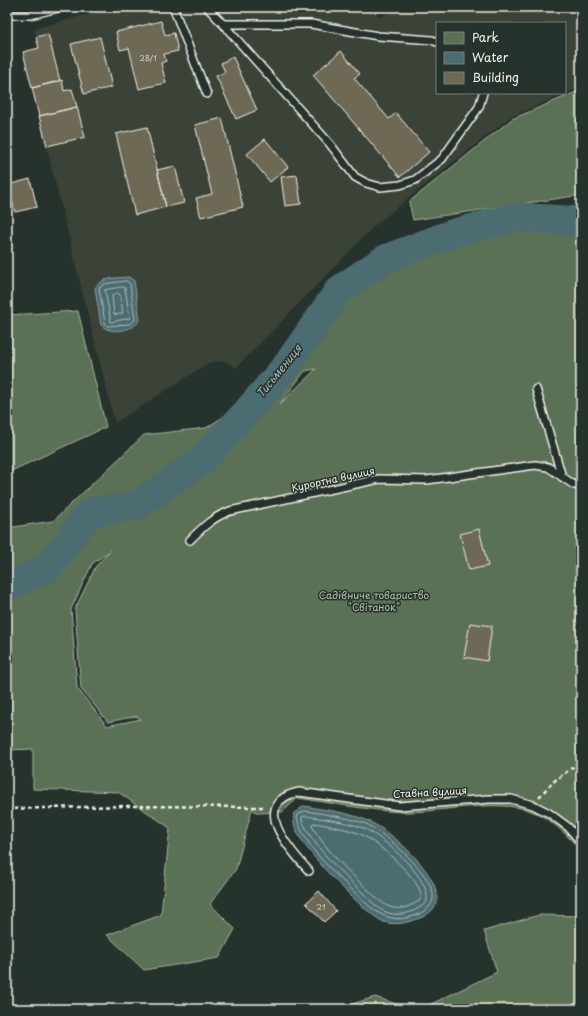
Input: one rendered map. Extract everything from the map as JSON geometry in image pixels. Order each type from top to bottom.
[{"type":"lane","points":[[7,14],[30,15],[62,7]]},
{"type":"lane","points":[[173,7],[207,94]]},
{"type":"lane","points":[[207,7],[330,144],[355,177],[366,183],[380,187],[400,185],[415,180],[442,159],[479,107],[483,94]]},
{"type":"lane","points":[[223,24],[311,24],[378,36],[432,40],[436,42]]},
{"type":"lane","points":[[536,389],[562,477]]},
{"type":"lane","name":"Курортна вулиця","points":[[190,540],[205,525],[217,516],[230,511],[378,479],[426,480],[535,465],[548,467],[574,485],[581,485]]},
{"type":"lane","name":"Ставна вулиця","points":[[276,807],[281,800],[288,795],[299,792],[399,806],[488,798],[511,799],[533,805],[549,813],[568,827],[581,842]]},
{"type":"lane","points":[[276,807],[275,820],[287,847],[310,871]]},
{"type":"path","points":[[533,805],[553,782],[581,761]]},
{"type":"path","points":[[7,809],[124,806],[276,807]]},
{"type":"shaded area","points":[[114,7],[372,7],[379,17],[405,7],[581,7],[581,87],[566,93],[566,22],[436,22],[436,94],[564,94],[510,117],[376,224],[236,368],[226,361],[210,362],[115,423],[23,52],[39,48],[34,29]]},
{"type":"green space","points":[[581,90],[581,195],[413,220],[409,202],[512,119]]},
{"type":"green space","name":"Садівниче товариство \"Світанок\"","points":[[581,216],[581,851],[564,833],[545,818],[531,811],[517,807],[485,806],[401,812],[362,808],[298,798],[282,812],[258,813],[252,809],[236,869],[210,904],[235,929],[219,958],[144,970],[107,935],[161,915],[170,828],[118,792],[33,789],[33,749],[7,750],[7,528],[53,521],[144,435],[206,428],[292,372],[345,297],[389,264],[453,240],[516,226]],"holes":[[[316,369],[279,405],[305,371]],[[111,550],[96,566],[75,609],[81,689],[108,722],[136,716],[141,719],[107,726],[77,688],[71,609],[92,564]]]},
{"type":"green space","points":[[78,311],[106,427],[7,473],[7,315]]},
{"type":"green space","points":[[539,915],[581,916],[581,1009],[421,1009],[497,972],[484,931]]},
{"type":"green space","points":[[375,997],[412,1009],[336,1009]]},
{"type":"water","points":[[129,277],[134,281],[140,320],[137,324],[127,329],[115,331],[105,328],[101,325],[95,288],[98,284],[106,280]]},
{"type":"water","points":[[304,806],[359,817],[387,832],[411,853],[430,877],[437,899],[434,908],[420,918],[398,924],[384,922],[370,913],[323,867],[298,834],[293,820],[294,813]]},
{"type":"building","points":[[161,21],[165,35],[174,33],[178,51],[164,54],[166,61],[161,63],[166,83],[139,89],[129,48],[120,50],[116,32]]},
{"type":"building","points":[[48,34],[60,81],[32,88],[23,52],[39,48],[36,37]]},
{"type":"building","points":[[100,37],[112,87],[84,94],[71,44]]},
{"type":"building","points":[[341,51],[360,74],[354,78],[389,119],[396,113],[429,152],[400,177],[313,75]]},
{"type":"building","points":[[233,57],[257,110],[236,119],[216,76],[225,72],[221,63]]},
{"type":"building","points":[[62,80],[64,91],[72,89],[77,107],[39,116],[32,88]]},
{"type":"building","points":[[77,107],[85,137],[47,146],[39,116]]},
{"type":"building","points":[[222,118],[243,207],[201,217],[196,198],[212,194],[195,125]]},
{"type":"building","points":[[147,127],[166,207],[135,215],[116,134]]},
{"type":"building","points":[[265,139],[288,167],[270,182],[247,154]]},
{"type":"building","points":[[175,166],[184,203],[166,207],[157,170]]},
{"type":"building","points":[[297,175],[301,204],[285,206],[281,177]]},
{"type":"building","points":[[30,179],[37,207],[15,212],[8,185]]},
{"type":"building","points":[[479,529],[488,566],[469,570],[460,534]]},
{"type":"building","points":[[470,623],[492,626],[487,661],[464,657]]},
{"type":"building","points":[[319,891],[336,911],[324,922],[306,903]]},
{"type":"waterway","name":"Тисьмениця","points":[[7,587],[48,568],[90,512],[136,506],[201,461],[245,414],[287,365],[339,290],[385,259],[451,234],[515,217],[581,221]]}]
